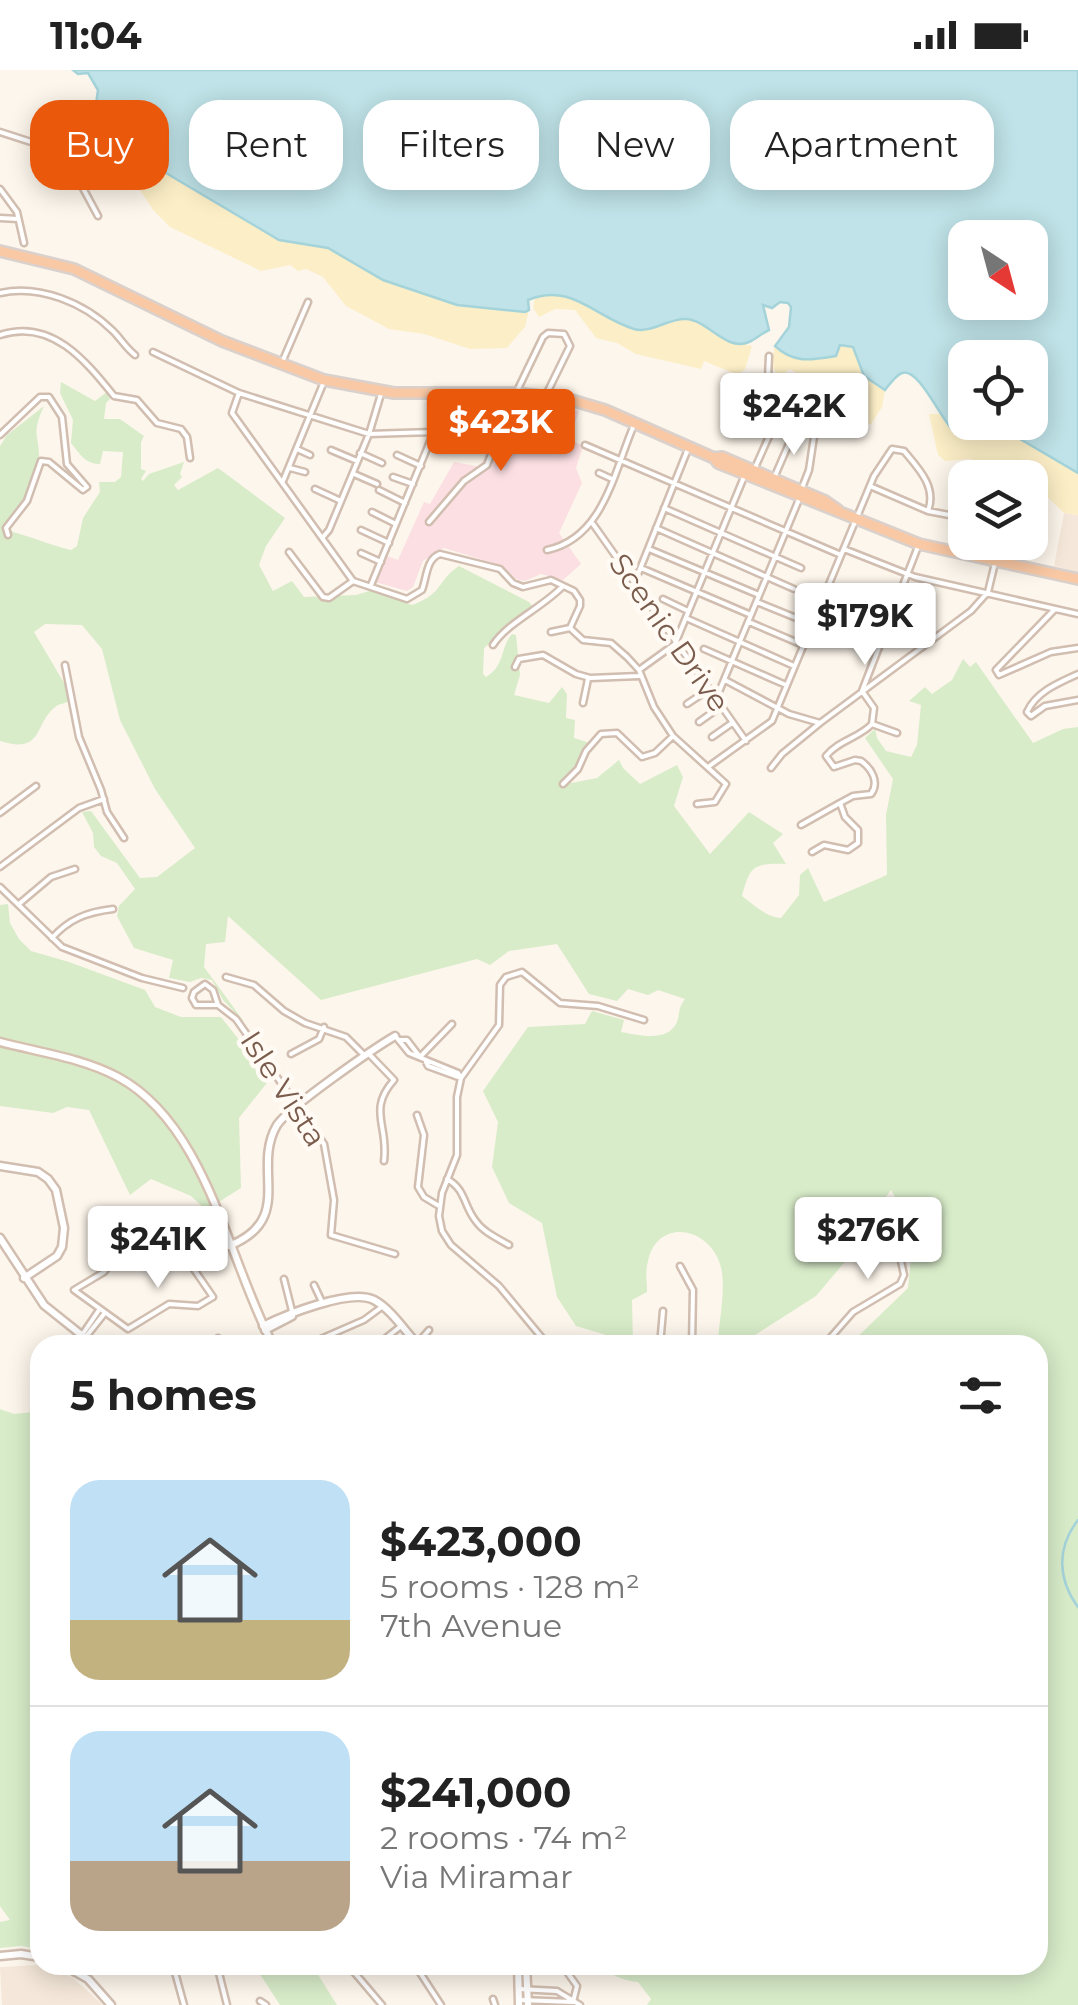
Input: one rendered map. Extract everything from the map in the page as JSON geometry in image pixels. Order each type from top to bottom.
[{"type":"highway","points":[[0,251],[74,269],[222,341],[324,380],[381,392],[516,392],[592,405],[918,544],[1078,580]]},
{"type":"highway","points":[[746,471],[779,481],[840,512]]},
{"type":"street","points":[[0,132],[59,151],[98,216]]},
{"type":"street","points":[[0,190],[18,219],[24,243]]},
{"type":"street","points":[[0,218],[18,219]]},
{"type":"street","points":[[0,293],[34,292],[68,302],[109,327],[135,355]]},
{"type":"street","points":[[281,364],[308,302]]},
{"type":"street","points":[[0,335],[25,329],[53,336],[95,370],[114,396],[137,400],[158,424],[181,428],[187,437],[190,458]]},
{"type":"street","points":[[429,522],[464,481],[487,465],[496,440],[513,416],[516,392],[543,337],[557,332],[568,339],[570,346],[546,396]]},
{"type":"street","points":[[153,352],[239,394],[369,434],[494,430]]},
{"type":"street","points":[[769,356],[772,396],[768,410],[772,429]]},
{"type":"street","points":[[283,481],[324,380]]},
{"type":"street","points":[[738,414],[747,394],[756,388],[769,388]]},
{"type":"street","points":[[323,537],[347,492],[382,400],[381,392]]},
{"type":"street","points":[[239,394],[232,413],[353,581],[408,599],[422,590],[429,563],[440,554],[500,568],[513,583],[524,587],[551,580],[574,591],[580,600],[570,628]]},
{"type":"street","points":[[371,586],[449,394]]},
{"type":"street","points":[[0,435],[40,396],[48,397],[62,416],[67,464],[87,487],[83,490],[48,462],[41,461],[27,502],[6,528],[8,534]]},
{"type":"street","points":[[515,667],[518,660],[543,655],[588,678],[639,673],[675,644],[746,471],[772,429],[786,396]]},
{"type":"street","points":[[779,481],[804,409]]},
{"type":"street","points":[[547,550],[558,548],[593,524],[634,423]]},
{"type":"street","points":[[716,698],[809,470],[815,430]]},
{"type":"street","points":[[585,446],[784,531],[909,575],[1078,614]]},
{"type":"street","points":[[634,584],[689,448]]},
{"type":"street","points":[[708,767],[772,721],[870,486],[888,452],[899,448],[930,487],[928,511]]},
{"type":"street","points":[[298,449],[310,455]]},
{"type":"street","points":[[331,450],[357,461]]},
{"type":"street","points":[[360,453],[382,462]]},
{"type":"street","points":[[397,455],[421,466]]},
{"type":"street","points":[[289,467],[305,472]]},
{"type":"street","points":[[352,473],[405,504]]},
{"type":"street","points":[[599,473],[612,478]]},
{"type":"street","points":[[393,477],[413,484]]},
{"type":"street","points":[[870,486],[928,511],[948,515]]},
{"type":"street","points":[[315,489],[341,500]]},
{"type":"street","points":[[664,508],[802,568]]},
{"type":"street","points":[[372,512],[396,524]]},
{"type":"street","name":"Scenic Drive","points":[[593,524],[746,741]]},
{"type":"street","points":[[656,528],[794,589]]},
{"type":"street","points":[[361,530],[390,543]]},
{"type":"street","points":[[862,691],[918,544]]},
{"type":"street","points":[[649,549],[759,595]]},
{"type":"street","points":[[290,552],[323,597],[329,598],[353,581]]},
{"type":"street","points":[[361,553],[381,562]]},
{"type":"street","points":[[1008,560],[1008,564]]},
{"type":"street","points":[[771,768],[782,754],[862,691],[957,622],[988,592],[996,561]]},
{"type":"street","points":[[641,568],[802,645]]},
{"type":"street","points":[[493,645],[499,635],[536,611],[563,586]]},
{"type":"street","points":[[663,599],[688,611]]},
{"type":"street","points":[[756,602],[811,624]]},
{"type":"street","points":[[1056,608],[996,670],[1000,675],[1051,652],[1078,648]]},
{"type":"street","points":[[686,618],[794,666]]},
{"type":"street","points":[[551,632],[570,628]]},
{"type":"street","points":[[570,628],[582,640],[611,644],[639,673],[673,736],[727,788],[714,802],[697,804]]},
{"type":"street","points":[[704,648],[786,685]]},
{"type":"street","points":[[65,665],[78,737],[115,830],[124,838]]},
{"type":"street","points":[[1078,674],[1048,688],[1027,709],[1028,715],[1044,706],[1078,700]]},
{"type":"street","points":[[583,704],[588,678]]},
{"type":"street","points":[[725,680],[789,714],[820,724]]},
{"type":"street","points":[[687,704],[709,689]]},
{"type":"street","points":[[801,825],[853,796],[870,795],[875,782],[861,760],[834,768],[828,764],[827,755],[839,743],[872,724],[874,708],[862,691]]},
{"type":"street","points":[[699,722],[721,707]]},
{"type":"street","points":[[712,738],[732,723]]},
{"type":"street","points":[[872,724],[898,733]]},
{"type":"street","points":[[563,784],[600,734],[617,734],[642,758],[655,754],[673,736]]},
{"type":"street","points":[[0,813],[36,786]]},
{"type":"street","points":[[0,867],[79,808],[104,798]]},
{"type":"street","points":[[812,852],[824,845],[848,850],[858,843],[858,830],[846,819],[840,804]]},
{"type":"street","points":[[19,904],[51,877],[75,869]]},
{"type":"street","name":"Isle Vista","points":[[0,887],[52,938],[73,952],[188,990],[205,984],[212,990],[218,1005],[236,1018],[324,1144],[334,1200],[331,1235],[395,1254]]},
{"type":"street","points":[[52,938],[65,924],[90,912],[112,910]]},
{"type":"street","points":[[540,1335],[499,1286],[451,1245],[442,1231],[439,1206],[457,1155],[457,1096],[461,1078],[499,1025],[500,985],[513,974],[531,976],[560,1003],[598,1006],[644,1020]]},
{"type":"street","points":[[226,977],[254,985],[305,1023],[346,1037],[394,1080],[378,1106],[387,1140],[384,1161]]},
{"type":"street","name":"Isle Vista","points":[[188,990],[196,1005],[218,1005]]},
{"type":"street","points":[[423,1059],[452,1024]]},
{"type":"street","points":[[291,1054],[319,1038],[324,1028]]},
{"type":"street","points":[[229,1246],[254,1231],[266,1212],[272,1137],[282,1120],[367,1055],[397,1038],[407,1040],[423,1059],[458,1073],[461,1078]]},
{"type":"street","points":[[0,1042],[97,1068],[144,1094],[169,1119],[184,1142],[268,1335]]},
{"type":"street","points":[[418,1114],[424,1135],[418,1187],[424,1197],[439,1206]]},
{"type":"street","points":[[0,1166],[38,1172],[56,1190],[64,1228],[62,1248],[57,1256],[24,1278]]},
{"type":"street","points":[[447,1179],[463,1190],[480,1226],[509,1245]]},
{"type":"street","points":[[832,1335],[852,1312],[900,1284],[904,1275],[898,1242],[900,1222]]},
{"type":"street","points":[[154,1223],[166,1230],[212,1292],[210,1302],[198,1306],[169,1304],[128,1329],[102,1312],[74,1290],[104,1272],[141,1226],[154,1223]]},
{"type":"street","points":[[0,1238],[44,1305],[83,1335]]},
{"type":"street","points":[[680,1266],[693,1290],[692,1335]]},
{"type":"street","points":[[284,1279],[293,1315]]},
{"type":"street","points":[[314,1285],[323,1304]]},
{"type":"street","points":[[264,1328],[323,1304],[361,1296],[383,1306],[409,1335]]},
{"type":"street","points":[[329,1335],[364,1320],[383,1306]]},
{"type":"street","points":[[85,1335],[102,1312]]},
{"type":"street","points":[[661,1335],[663,1312]]},
{"type":"street","points":[[390,1335],[401,1326]]},
{"type":"street","points":[[425,1335],[430,1330]]},
{"type":"street","points":[[0,1956],[30,1955]]},
{"type":"street","points":[[81,1975],[112,2005]]},
{"type":"street","points":[[176,1975],[184,2005]]},
{"type":"street","points":[[220,1975],[227,2005]]},
{"type":"street","points":[[356,1975],[382,2005]]},
{"type":"street","points":[[422,1975],[441,2005]]},
{"type":"street","points":[[520,1975],[524,1990]]},
{"type":"street","points":[[525,1975],[524,2002],[576,2003]]},
{"type":"street","points":[[569,1975],[577,1986],[576,2003]]},
{"type":"street","points":[[524,1990],[556,1991],[576,2003]]},
{"type":"shaded area","points":[[506,399],[579,411],[569,439],[583,446],[576,468],[582,483],[559,533],[581,564],[563,580],[541,574],[525,581],[516,579],[500,565],[444,548],[423,561],[413,587],[407,591],[375,582],[387,556],[398,560],[424,502],[430,504],[454,462],[480,467],[502,422]]},
{"type":"shaded area","points":[[1064,513],[1078,515],[1078,572],[1054,566]]},
{"type":"shaded area","points":[[30,1966],[30,1975],[67,1975],[103,2005],[2,2005],[0,1967]]},
{"type":"green space","points":[[61,382],[95,401],[107,392],[110,399],[104,419],[120,419],[144,436],[143,481],[149,474],[184,462],[182,477],[174,485],[178,490],[218,468],[285,518],[266,546],[259,565],[273,591],[292,581],[304,597],[356,595],[373,590],[412,605],[435,592],[459,566],[529,602],[533,607],[484,648],[483,674],[486,677],[496,668],[512,634],[516,635],[520,675],[514,695],[549,703],[562,687],[567,694],[566,718],[575,720],[574,738],[593,744],[583,765],[566,784],[597,778],[619,760],[640,784],[677,765],[683,777],[674,806],[710,854],[749,812],[783,834],[773,843],[786,864],[755,868],[742,896],[771,916],[781,918],[799,895],[800,875],[808,868],[824,902],[887,875],[886,815],[893,779],[865,738],[875,729],[886,751],[911,757],[917,745],[921,705],[909,701],[925,687],[932,694],[952,680],[963,659],[970,667],[976,662],[1033,743],[1063,729],[1078,727],[1078,2005],[647,2005],[651,1999],[638,1982],[614,1975],[1048,1975],[1048,1335],[859,1335],[908,1288],[915,1218],[902,1209],[891,1190],[878,1208],[870,1232],[816,1296],[755,1335],[719,1335],[723,1292],[720,1264],[705,1241],[683,1232],[661,1238],[653,1247],[647,1265],[647,1292],[632,1300],[633,1335],[606,1335],[576,1326],[557,1297],[542,1223],[509,1203],[492,1167],[498,1122],[483,1091],[528,1027],[585,1024],[592,1011],[624,1020],[621,1032],[660,1035],[673,1029],[685,999],[658,990],[648,995],[628,989],[617,1001],[589,994],[557,944],[509,951],[490,965],[477,959],[321,1000],[228,916],[225,942],[206,944],[204,967],[245,1023],[223,1000],[212,980],[190,982],[169,978],[173,960],[134,948],[117,916],[119,906],[135,889],[117,863],[101,856],[94,847],[93,833],[82,812],[91,811],[140,878],[157,877],[195,848],[155,789],[120,720],[102,649],[82,625],[45,624],[34,632],[74,693],[74,700],[50,712],[36,735],[25,744],[0,741],[0,446],[7,435],[44,406],[37,430],[36,480],[9,527],[13,532],[71,550],[77,546],[83,518],[100,492],[99,482],[115,482],[121,477],[123,452],[103,451],[100,464],[95,464],[83,458],[71,443],[73,420],[60,393]]},
{"type":"green space","points":[[8,904],[10,923],[31,951],[145,990],[155,1007],[181,1017],[221,1017],[270,1079],[239,1118],[241,1188],[206,1210],[191,1196],[151,1179],[130,1195],[89,1110],[67,1107],[53,1113],[0,1106],[0,905]]},
{"type":"green space","points":[[0,1409],[14,1414],[30,1412],[30,1947],[0,1948],[0,1922],[10,1920],[0,1906]]},
{"type":"green space","points":[[260,1975],[318,1975],[337,2005],[280,2005]]},
{"type":"sand","points":[[169,174],[189,184],[189,190],[200,190],[305,243],[328,248],[383,280],[529,310],[525,327],[507,348],[470,349],[424,334],[389,329],[346,306],[323,277],[290,265],[261,271],[170,227],[140,190],[169,190]]},
{"type":"sand","points":[[558,293],[635,329],[681,319],[698,321],[722,338],[752,346],[745,369],[738,375],[704,361],[701,369],[636,354],[617,343],[596,338],[575,310],[555,309],[539,317],[533,308],[535,297]]},
{"type":"sand","points":[[840,345],[853,347],[864,376],[885,390],[882,407],[871,424],[859,423],[859,410],[848,391],[822,392],[790,369],[779,377],[775,370],[775,346],[792,357],[806,359]]},
{"type":"sand","points":[[929,414],[942,414],[948,424],[948,440],[1022,440],[1078,473],[1078,515],[1064,513],[1048,498],[1048,460],[945,461],[938,455]]},
{"type":"water","points":[[73,70],[1078,70],[1078,473],[1022,440],[1048,440],[1048,340],[948,340],[948,424],[924,387],[909,374],[902,373],[885,390],[864,376],[853,347],[840,345],[836,356],[811,359],[782,352],[775,346],[789,327],[788,303],[780,302],[772,308],[763,305],[769,330],[741,344],[686,319],[634,329],[558,295],[528,300],[529,310],[525,312],[457,305],[383,280],[328,248],[279,240],[195,190],[343,190],[343,100],[189,100],[189,187],[169,175],[169,100],[97,100],[98,90],[88,73]]},
{"type":"waterway","points":[[1078,1520],[1066,1542],[1062,1564],[1066,1586],[1078,1607]]}]
